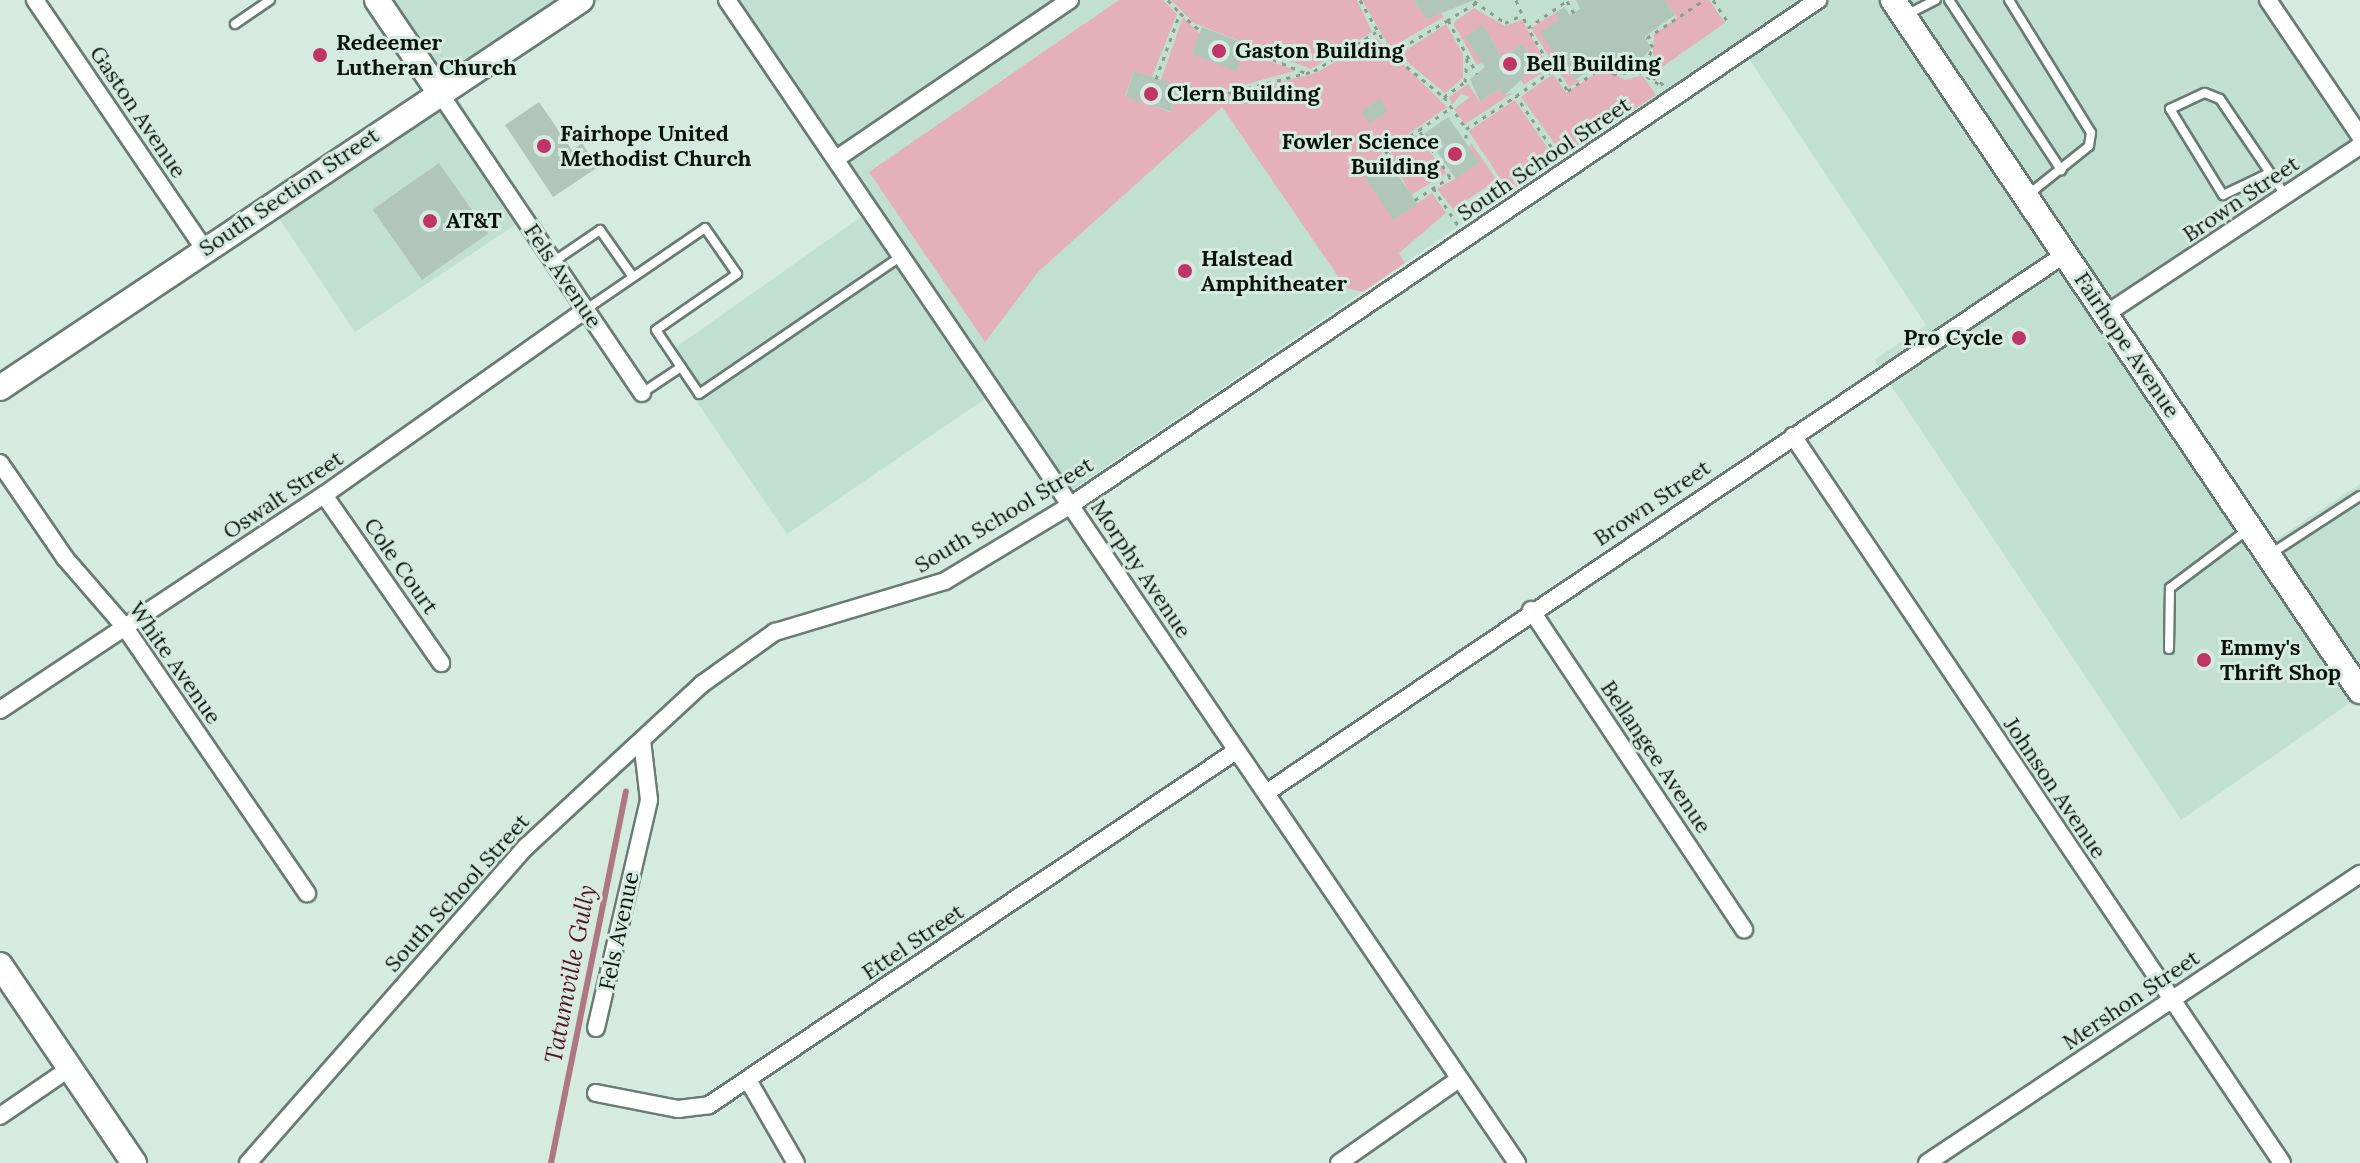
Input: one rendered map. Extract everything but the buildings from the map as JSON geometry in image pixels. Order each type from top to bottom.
[{"type":"street","name":"Gaston Avenue","points":[[35,0],[204,249]]},
{"type":"street","name":"Fels Avenue","points":[[377,0],[642,393]]},
{"type":"street","name":"South Section Street","points":[[0,388],[581,0]]},
{"type":"street","name":"Morphy Avenue","points":[[727,0],[1517,1163]]},
{"type":"street","points":[[836,159],[1070,0]]},
{"type":"street","name":"South School Street","points":[[248,1163],[526,847],[702,684],[775,632],[945,581],[1071,505],[1818,0]]},
{"type":"street","points":[[2268,0],[2360,136]]},
{"type":"street","name":"Fairhope Avenue","points":[[1899,8],[2358,685]]},
{"type":"street","name":"Brown Street","points":[[2106,314],[2360,146]]},
{"type":"street","name":"Brown Street","points":[[1266,793],[1531,610],[2065,254]]},
{"type":"street","name":"Oswalt Street","points":[[0,710],[324,495],[585,310]]},
{"type":"street","name":"Johnson Avenue","points":[[1793,436],[2282,1163]]},
{"type":"street","name":"White Avenue","points":[[0,463],[65,558],[124,626],[307,893]]},
{"type":"street","name":"Cole Court","points":[[324,495],[441,663]]},
{"type":"street","name":"Bellangee Avenue","points":[[1531,610],[1744,929]]},
{"type":"street","name":"Fels Avenue","points":[[596,1028],[649,800],[642,740]]},
{"type":"street","name":"Ettel Street","points":[[596,1093],[694,1110],[748,1080],[1236,751]]},
{"type":"street","name":"Mershon Street","points":[[1927,1163],[2360,874]]},
{"type":"street","points":[[0,965],[134,1163]]},
{"type":"street","points":[[0,1116],[70,1068]]},
{"type":"street","points":[[1339,1163],[1459,1079]]},
{"type":"street","points":[[748,1080],[796,1163]]},
{"type":"lane","points":[[235,24],[270,0]]},
{"type":"lane","points":[[1899,8],[1936,0]]},
{"type":"lane","points":[[1949,0],[2061,170]]},
{"type":"lane","points":[[2009,0],[2091,133],[2089,146],[2026,196]]},
{"type":"lane","points":[[2269,173],[2223,195],[2170,109],[2205,93],[2220,99],[2285,195]]},
{"type":"lane","points":[[585,310],[705,228],[737,274],[656,330],[699,394],[902,256]]},
{"type":"lane","points":[[553,262],[600,230],[633,277]]},
{"type":"lane","points":[[642,393],[681,367]]},
{"type":"lane","points":[[2268,555],[2360,496]]},
{"type":"lane","points":[[2169,649],[2170,588],[2250,528]]},
{"type":"path","points":[[1168,0],[1201,31]]},
{"type":"path","points":[[1360,0],[1391,54],[1444,97],[1466,129],[1466,138]]},
{"type":"path","points":[[1516,0],[1528,28],[1568,91],[1606,64],[1613,74],[1638,71],[1667,90]]},
{"type":"path","points":[[1528,28],[1568,0],[1574,13]]},
{"type":"path","points":[[1667,90],[1646,64],[1653,47],[1647,38],[1704,0]]},
{"type":"path","points":[[1713,0],[1729,24]]},
{"type":"path","points":[[1391,54],[1475,2],[1505,23],[1522,15]]},
{"type":"path","points":[[1156,79],[1180,13]]},
{"type":"path","points":[[1448,20],[1477,74]]},
{"type":"path","points":[[1178,89],[1209,98],[1306,73],[1376,32]]},
{"type":"path","points":[[1245,48],[1306,73]]},
{"type":"path","points":[[1444,97],[1465,82],[1467,57]]},
{"type":"path","points":[[1638,64],[1667,90]]},
{"type":"path","points":[[1466,129],[1553,70]]},
{"type":"path","points":[[1516,87],[1559,158]]},
{"type":"path","points":[[1388,160],[1385,153],[1451,108]]},
{"type":"path","points":[[1415,200],[1450,177],[1419,130]]},
{"type":"path","points":[[1433,188],[1458,226]]},
{"type":"shaded area","points":[[391,0],[600,0],[456,96],[533,213],[355,332],[265,197],[443,75]]},
{"type":"shaded area","points":[[716,0],[2256,0],[2360,155],[2123,316],[2274,541],[2360,484],[2360,696],[2181,820],[1874,360],[1926,325],[1740,45],[1563,155],[1072,490],[1001,388],[787,534],[665,355],[862,216]]},
{"type":"shaded area","points":[[1119,0],[1163,0],[1177,14],[1152,77],[1134,71],[1125,96],[1170,112],[1178,91],[1209,100],[1316,73],[1376,38],[1447,107],[1381,153],[1386,161],[1364,176],[1394,220],[1432,193],[1446,213],[1399,253],[1405,263],[1363,292],[1346,288],[1222,107],[1038,272],[985,342],[869,172]]},
{"type":"shaded area","points":[[1171,0],[1357,0],[1372,32],[1311,69],[1194,23]]},
{"type":"shaded area","points":[[1362,0],[1413,0],[1427,19],[1440,12],[1444,17],[1390,48]]},
{"type":"shaded area","points":[[1665,0],[1709,0],[1725,23],[1662,67],[1653,54],[1654,34],[1677,18]]},
{"type":"shaded area","points":[[1474,8],[1505,26],[1522,20],[1549,68],[1524,85],[1519,77],[1536,65],[1522,44],[1502,58],[1483,25],[1483,63],[1477,65],[1453,23]]},
{"type":"shaded area","points":[[1555,13],[1559,19],[1541,33],[1575,80],[1581,80],[1569,87],[1531,28]]},
{"type":"shaded area","points":[[1183,17],[1200,34],[1193,54],[1236,71],[1243,53],[1297,70],[1205,96],[1161,80]]},
{"type":"shaded area","points":[[1446,24],[1463,54],[1463,78],[1445,93],[1399,55]]},
{"type":"shaded area","points":[[1604,68],[1625,80],[1642,75],[1656,95],[1563,155],[1521,97],[1553,74],[1566,93]]},
{"type":"shaded area","points":[[1468,84],[1480,102],[1499,89],[1504,95],[1513,93],[1465,124],[1454,109],[1470,97],[1461,94],[1452,105],[1449,97]]},
{"type":"shaded area","points":[[1515,100],[1556,161],[1509,192],[1469,131]]},
{"type":"shaded area","points":[[1416,135],[1447,173],[1411,195],[1389,154]]},
{"type":"shaded area","points":[[1471,143],[1497,180],[1453,209],[1437,189],[1455,179]]},
{"type":"waterway","name":"Tatumville Gully","points":[[551,1163],[626,792]]},
{"type":"place","name":"Gaston Building","points":[[1219,51]]},
{"type":"place","name":"Redeemer Lutheran Church","points":[[320,55]]},
{"type":"place","name":"Bell Building","points":[[1510,64]]},
{"type":"place","name":"Clern Building","points":[[1151,94]]},
{"type":"place","name":"Fairhope United Methodist Church","points":[[544,146]]},
{"type":"place","name":"Fowler Science Building","points":[[1455,154]]},
{"type":"place","name":"AT&T","points":[[430,221]]},
{"type":"place","name":"Halstead Amphitheater","points":[[1185,271]]},
{"type":"place","name":"Pro Cycle","points":[[2019,338]]},
{"type":"place","name":"Emmy's Thrift Shop","points":[[2204,660]]}]
